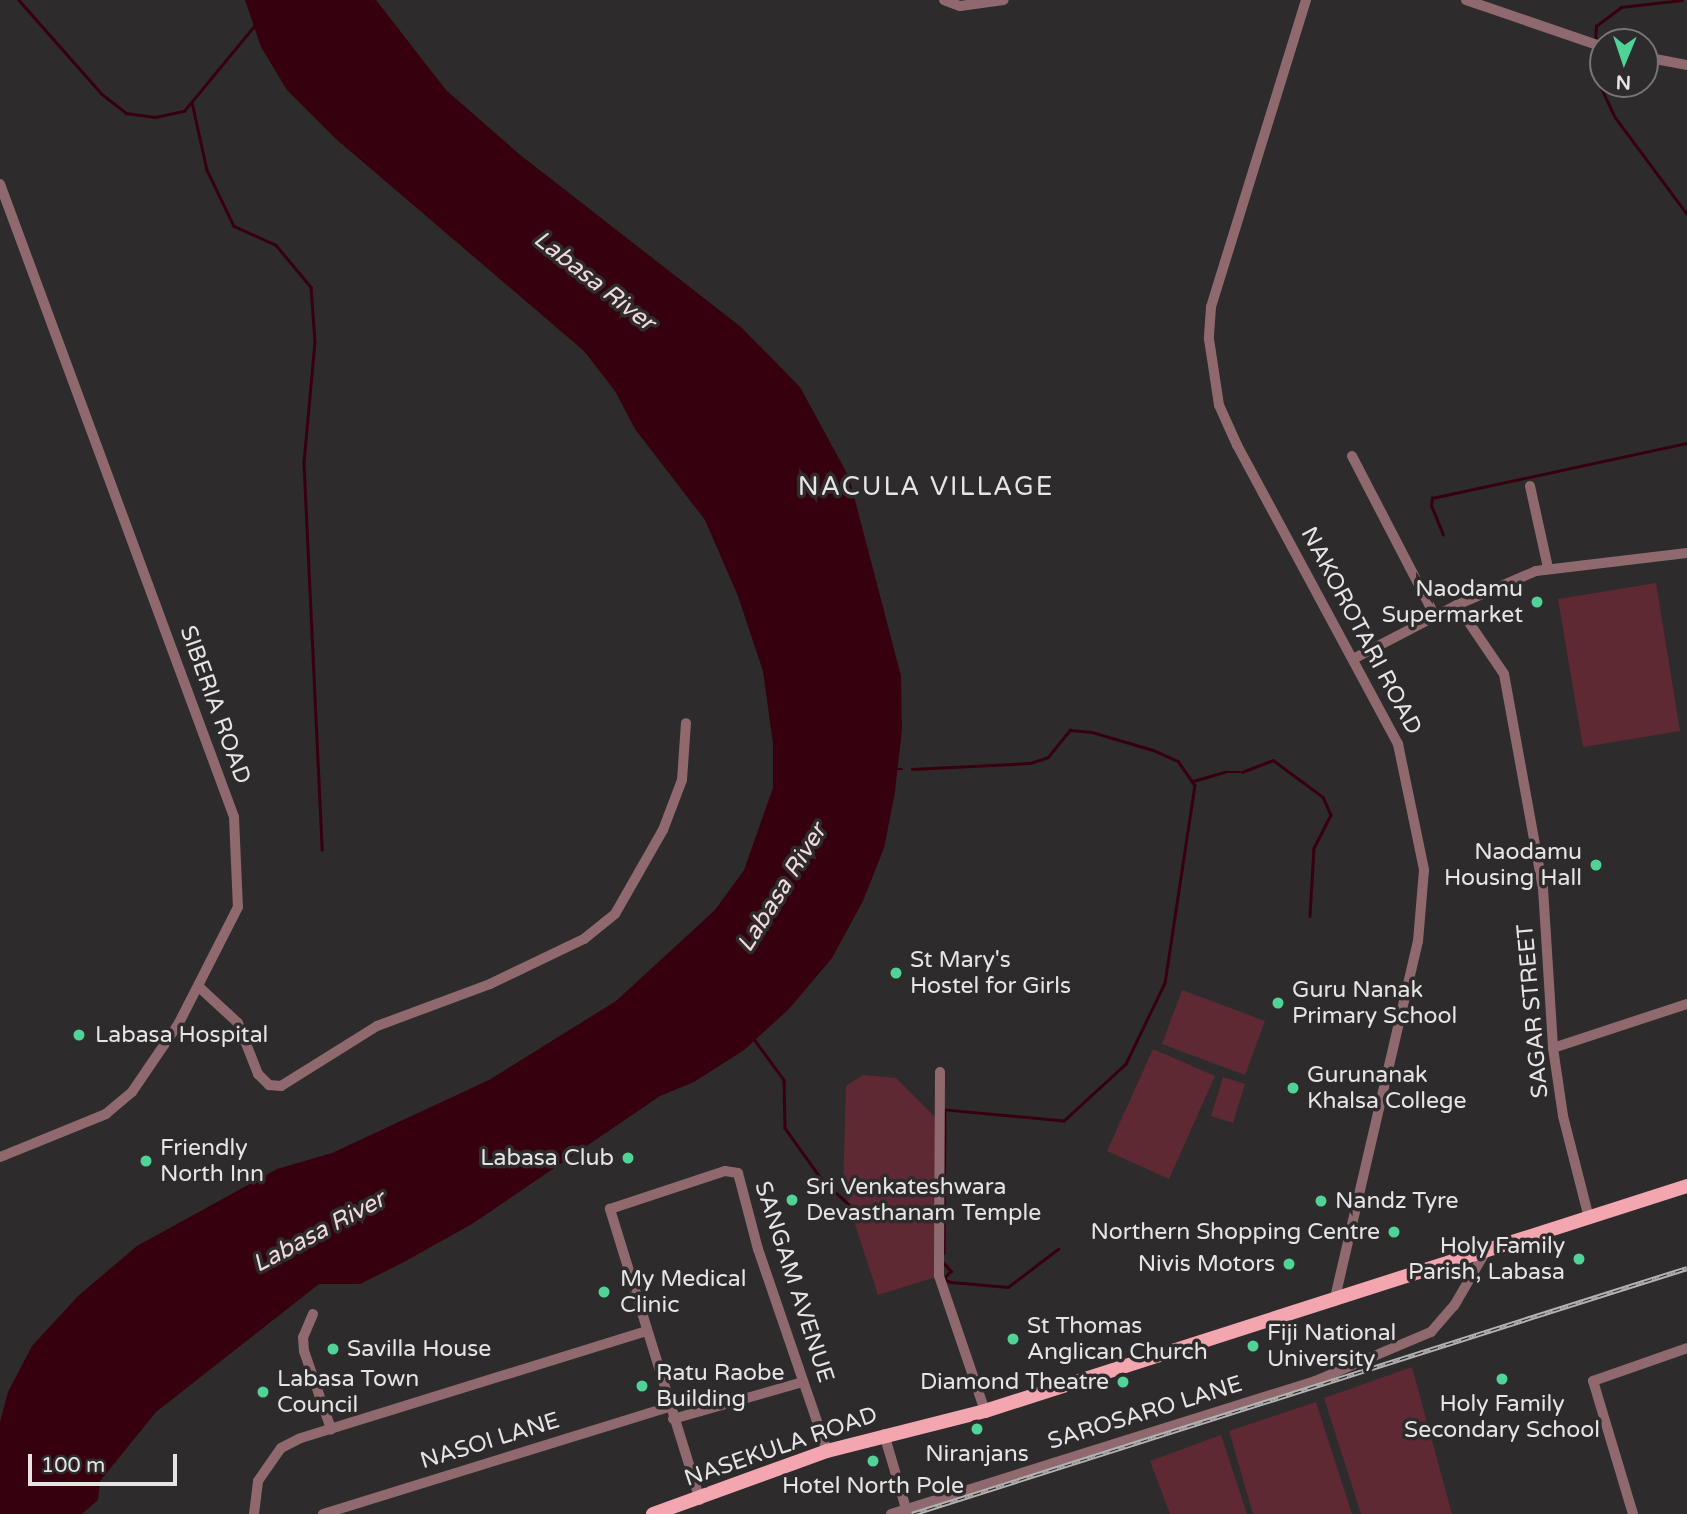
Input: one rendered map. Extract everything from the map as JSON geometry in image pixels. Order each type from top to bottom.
[{"type":"main road","name":"NASEKULA ROAD","points":[[653,1514],[700,1500],[828,1451],[884,1434],[985,1411],[1687,1186]]},
{"type":"street","points":[[944,0],[960,6],[1004,0]]},
{"type":"street","name":"NAKOROTARI ROAD","points":[[1306,0],[1211,307],[1210,369],[1219,405],[1237,445],[1355,658],[1402,756],[1424,870],[1424,903],[1334,1301]]},
{"type":"street","points":[[1466,0],[1589,43]]},
{"type":"street","points":[[1659,60],[1687,65]]},
{"type":"street","name":"SIBERIA ROAD","points":[[0,184],[234,817],[238,907],[199,987],[132,1092],[106,1114],[0,1157]]},
{"type":"street","points":[[1352,456],[1435,616]]},
{"type":"street","points":[[1530,486],[1548,569]]},
{"type":"street","points":[[1355,658],[1457,604],[1548,569],[1687,553]]},
{"type":"street","name":"SAGAR STREET","points":[[1457,604],[1504,674],[1543,888],[1553,1048],[1571,1154],[1589,1218]]},
{"type":"street","points":[[199,987],[238,1023],[258,1074],[269,1085],[281,1086],[377,1026],[490,984],[584,939],[615,914],[663,830],[682,780],[686,723]]},
{"type":"street","points":[[1553,1048],[1687,1004]]},
{"type":"street","points":[[940,1072],[939,1276],[985,1411]]},
{"type":"street","name":"SANGAM AVENUE","points":[[646,1331],[610,1209],[725,1171],[738,1173],[803,1382],[828,1451]]},
{"type":"street","name":"SAROSARO LANE","points":[[891,1514],[907,1512],[1315,1381],[1431,1332],[1454,1306],[1487,1249]]},
{"type":"street","points":[[313,1314],[303,1336],[304,1351],[331,1429]]},
{"type":"street","points":[[254,1514],[258,1481],[281,1448],[331,1429],[646,1331],[700,1500]]},
{"type":"street","points":[[1633,1514],[1593,1381],[1687,1348]]},
{"type":"street","points":[[673,1419],[803,1382]]},
{"type":"street","name":"NASOI LANE","points":[[323,1514],[669,1407]]},
{"type":"street","points":[[884,1434],[907,1512]]},
{"type":"shaded area","points":[[1656,583],[1680,731],[1583,747],[1558,599]]},
{"type":"shaded area","points":[[1182,990],[1265,1021],[1245,1075],[1162,1044]]},
{"type":"shaded area","points":[[1153,1049],[1215,1076],[1169,1179],[1107,1151]]},
{"type":"shaded area","points":[[863,1075],[896,1078],[942,1124],[939,1276],[878,1295],[843,1187],[846,1086]]},
{"type":"shaded area","points":[[1223,1077],[1245,1084],[1233,1123],[1211,1116]]},
{"type":"shaded area","points":[[1412,1367],[1452,1514],[1361,1514],[1324,1398]]},
{"type":"shaded area","points":[[1316,1402],[1352,1514],[1253,1514],[1229,1431]]},
{"type":"shaded area","points":[[1221,1435],[1247,1514],[1170,1514],[1150,1461]]},
{"type":"water","name":"Labasa River","points":[[245,0],[376,0],[446,90],[519,154],[741,327],[800,387],[849,477],[901,676],[902,729],[895,792],[884,848],[863,901],[832,958],[789,1009],[744,1050],[694,1082],[660,1096],[472,1224],[402,1263],[360,1284],[319,1284],[156,1412],[100,1481],[98,1500],[82,1514],[0,1514],[0,1422],[8,1392],[32,1346],[78,1296],[137,1246],[277,1169],[332,1153],[489,1080],[616,1001],[715,910],[744,870],[773,788],[773,744],[763,671],[738,596],[705,520],[635,429],[615,391],[584,351],[336,139],[287,90],[261,47]]},
{"type":"waterway","points":[[19,0],[102,94],[126,113],[155,117],[184,111],[255,25]]},
{"type":"waterway","points":[[1596,28],[1621,7],[1682,0]]},
{"type":"waterway","points":[[1606,98],[1615,117],[1687,214]]},
{"type":"waterway","points":[[192,102],[207,170],[234,226],[276,245],[311,287],[315,342],[304,463],[322,850]]},
{"type":"waterway","points":[[1443,535],[1431,506],[1432,498],[1687,443]]},
{"type":"waterway","points":[[912,769],[1030,763],[1048,757],[1070,730],[1092,732],[1153,750],[1178,761],[1195,785],[1165,983],[1126,1064],[1064,1121],[945,1110],[944,1253]]},
{"type":"waterway","points":[[1193,781],[1225,772],[1242,772],[1273,760],[1323,797],[1331,815],[1314,848],[1310,916]]},
{"type":"waterway","points":[[897,769],[902,769]]},
{"type":"waterway","points":[[754,1039],[784,1080],[785,1128],[823,1181],[865,1219]]},
{"type":"waterway","points":[[944,1263],[951,1271],[944,1279],[951,1282],[1008,1287],[1058,1249]]},
{"type":"railway","points":[[912,1514],[1687,1268]]},
{"type":"place","name":"Naodamu Supermarket","points":[[1537,602]]},
{"type":"place","name":"Naodamu Housing Hall","points":[[1596,865]]},
{"type":"place","name":"St Mary's Hostel for Girls","points":[[896,973]]},
{"type":"place","name":"Guru Nanak Primary School","points":[[1278,1003]]},
{"type":"place","name":"Labasa Hospital","points":[[79,1035]]},
{"type":"place","name":"Gurunanak Khalsa College","points":[[1293,1088]]},
{"type":"place","name":"Labasa Club","points":[[628,1158]]},
{"type":"place","name":"Friendly North Inn","points":[[146,1161]]},
{"type":"place","name":"Sri Venkateshwara Devasthanam Temple","points":[[792,1200]]},
{"type":"place","name":"Nandz Tyre","points":[[1321,1201]]},
{"type":"place","name":"Northern Shopping Centre","points":[[1394,1232]]},
{"type":"place","name":"Holy Family Parish, Labasa","points":[[1579,1259]]},
{"type":"place","name":"Nivis Motors","points":[[1289,1264]]},
{"type":"place","name":"My Medical Clinic","points":[[604,1292]]},
{"type":"place","name":"St Thomas Anglican Church","points":[[1013,1339]]},
{"type":"place","name":"Fiji National University","points":[[1253,1346]]},
{"type":"place","name":"Savilla House","points":[[333,1349]]},
{"type":"place","name":"Holy Family Secondary School","points":[[1502,1379]]},
{"type":"place","name":"Diamond Theatre","points":[[1123,1382]]},
{"type":"place","name":"Ratu Raobe Building","points":[[642,1386]]},
{"type":"place","name":"Labasa Town Council","points":[[263,1392]]},
{"type":"place","name":"Niranjans","points":[[977,1429]]},
{"type":"place","name":"Hotel North Pole","points":[[873,1461]]},
{"type":"district","name":"NACULA VILLAGE","points":[[926,487]]}]
